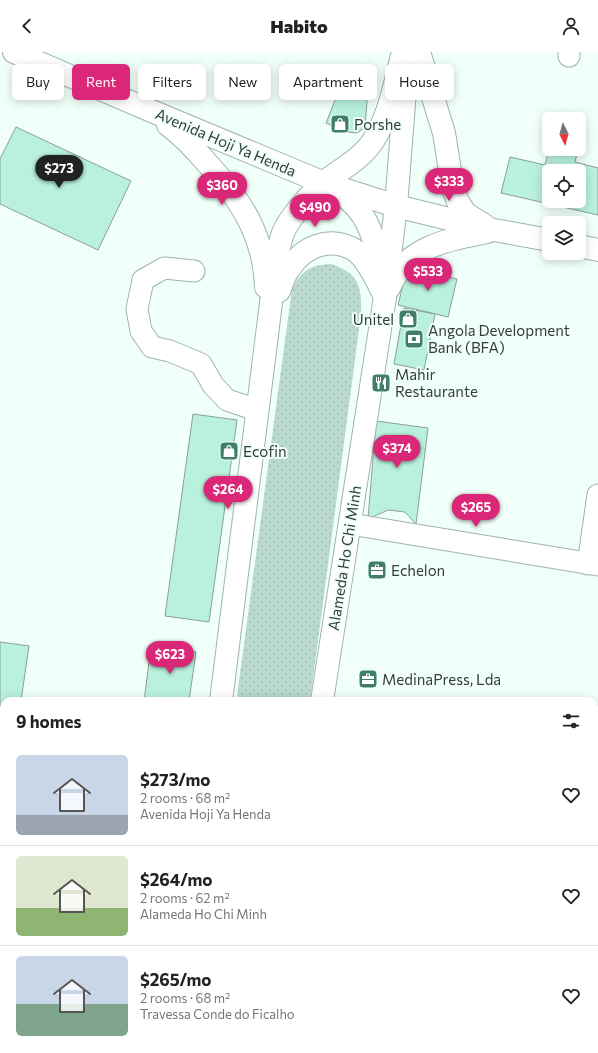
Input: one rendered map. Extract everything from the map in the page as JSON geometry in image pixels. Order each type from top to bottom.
[{"type":"main road","name":"Avenida Hoji Ya Henda","points":[[14,52],[324,183],[396,206],[494,230],[542,239]]},
{"type":"main road","points":[[222,697],[268,324],[279,250],[284,232],[307,199],[324,183],[359,157],[374,140],[387,109],[403,52]]},
{"type":"main road","points":[[385,297],[396,206],[408,52]]},
{"type":"main road","points":[[419,52],[444,133],[453,190],[458,202],[466,214],[494,230]]},
{"type":"main road","points":[[142,107],[182,135],[215,171],[240,202],[252,225],[263,259],[266,278],[268,324]]},
{"type":"main road","points":[[324,183],[348,198],[365,217],[379,262],[385,297]]},
{"type":"main road","points":[[385,297],[394,276],[412,257],[433,245],[494,230]]},
{"type":"main road","points":[[268,324],[288,269],[301,254],[318,245],[335,244],[353,249],[364,259],[385,297]]},
{"type":"main road","points":[[586,247],[598,250]]},
{"type":"main road","name":"Alameda Ho Chi Minh","points":[[323,697],[385,297]]},
{"type":"street","points":[[194,271],[164,268],[143,280],[137,309],[141,331],[152,347],[170,351],[201,364],[213,386],[228,400],[257,410]]},
{"type":"street","points":[[350,524],[593,564],[598,495]]},
{"type":"green space","points":[[331,264],[348,272],[357,282],[361,296],[361,314],[311,697],[237,697],[292,289],[295,283],[307,270]]},
{"type":"building","points":[[335,100],[367,100],[365,127],[357,133],[347,132],[326,123]]},
{"type":"building","points":[[16,127],[131,181],[98,250],[0,204],[0,159]]},
{"type":"building","points":[[547,156],[576,156],[575,162],[583,164],[545,164]]},
{"type":"building","points":[[510,157],[542,164],[542,202],[501,193]]},
{"type":"building","points":[[586,165],[598,168],[598,215],[567,208],[586,208]]},
{"type":"building","points":[[407,268],[457,279],[448,317],[398,305]]},
{"type":"building","name":"Angola Development Bank (BFA)","points":[[404,308],[435,314],[424,370],[394,364]]},
{"type":"building","points":[[193,414],[237,420],[209,622],[165,616]]},
{"type":"building","points":[[376,421],[428,428],[416,524],[405,512],[388,510],[368,519]]},
{"type":"building","points":[[0,642],[29,646],[22,697],[0,697]]},
{"type":"building","points":[[151,647],[196,652],[190,697],[145,697]]},
{"type":"place","name":"Porshe","points":[[340,124]]},
{"type":"place","name":"Unitel","points":[[408,319]]},
{"type":"place","name":"Angola Development Bank (BFA)","points":[[414,339]]},
{"type":"place","name":"Mahir Restaurante","points":[[381,383]]},
{"type":"place","name":"Ecofin","points":[[229,451]]},
{"type":"place","name":"Echelon","points":[[377,570]]},
{"type":"place","name":"MedinaPress, Lda","points":[[368,679]]}]
